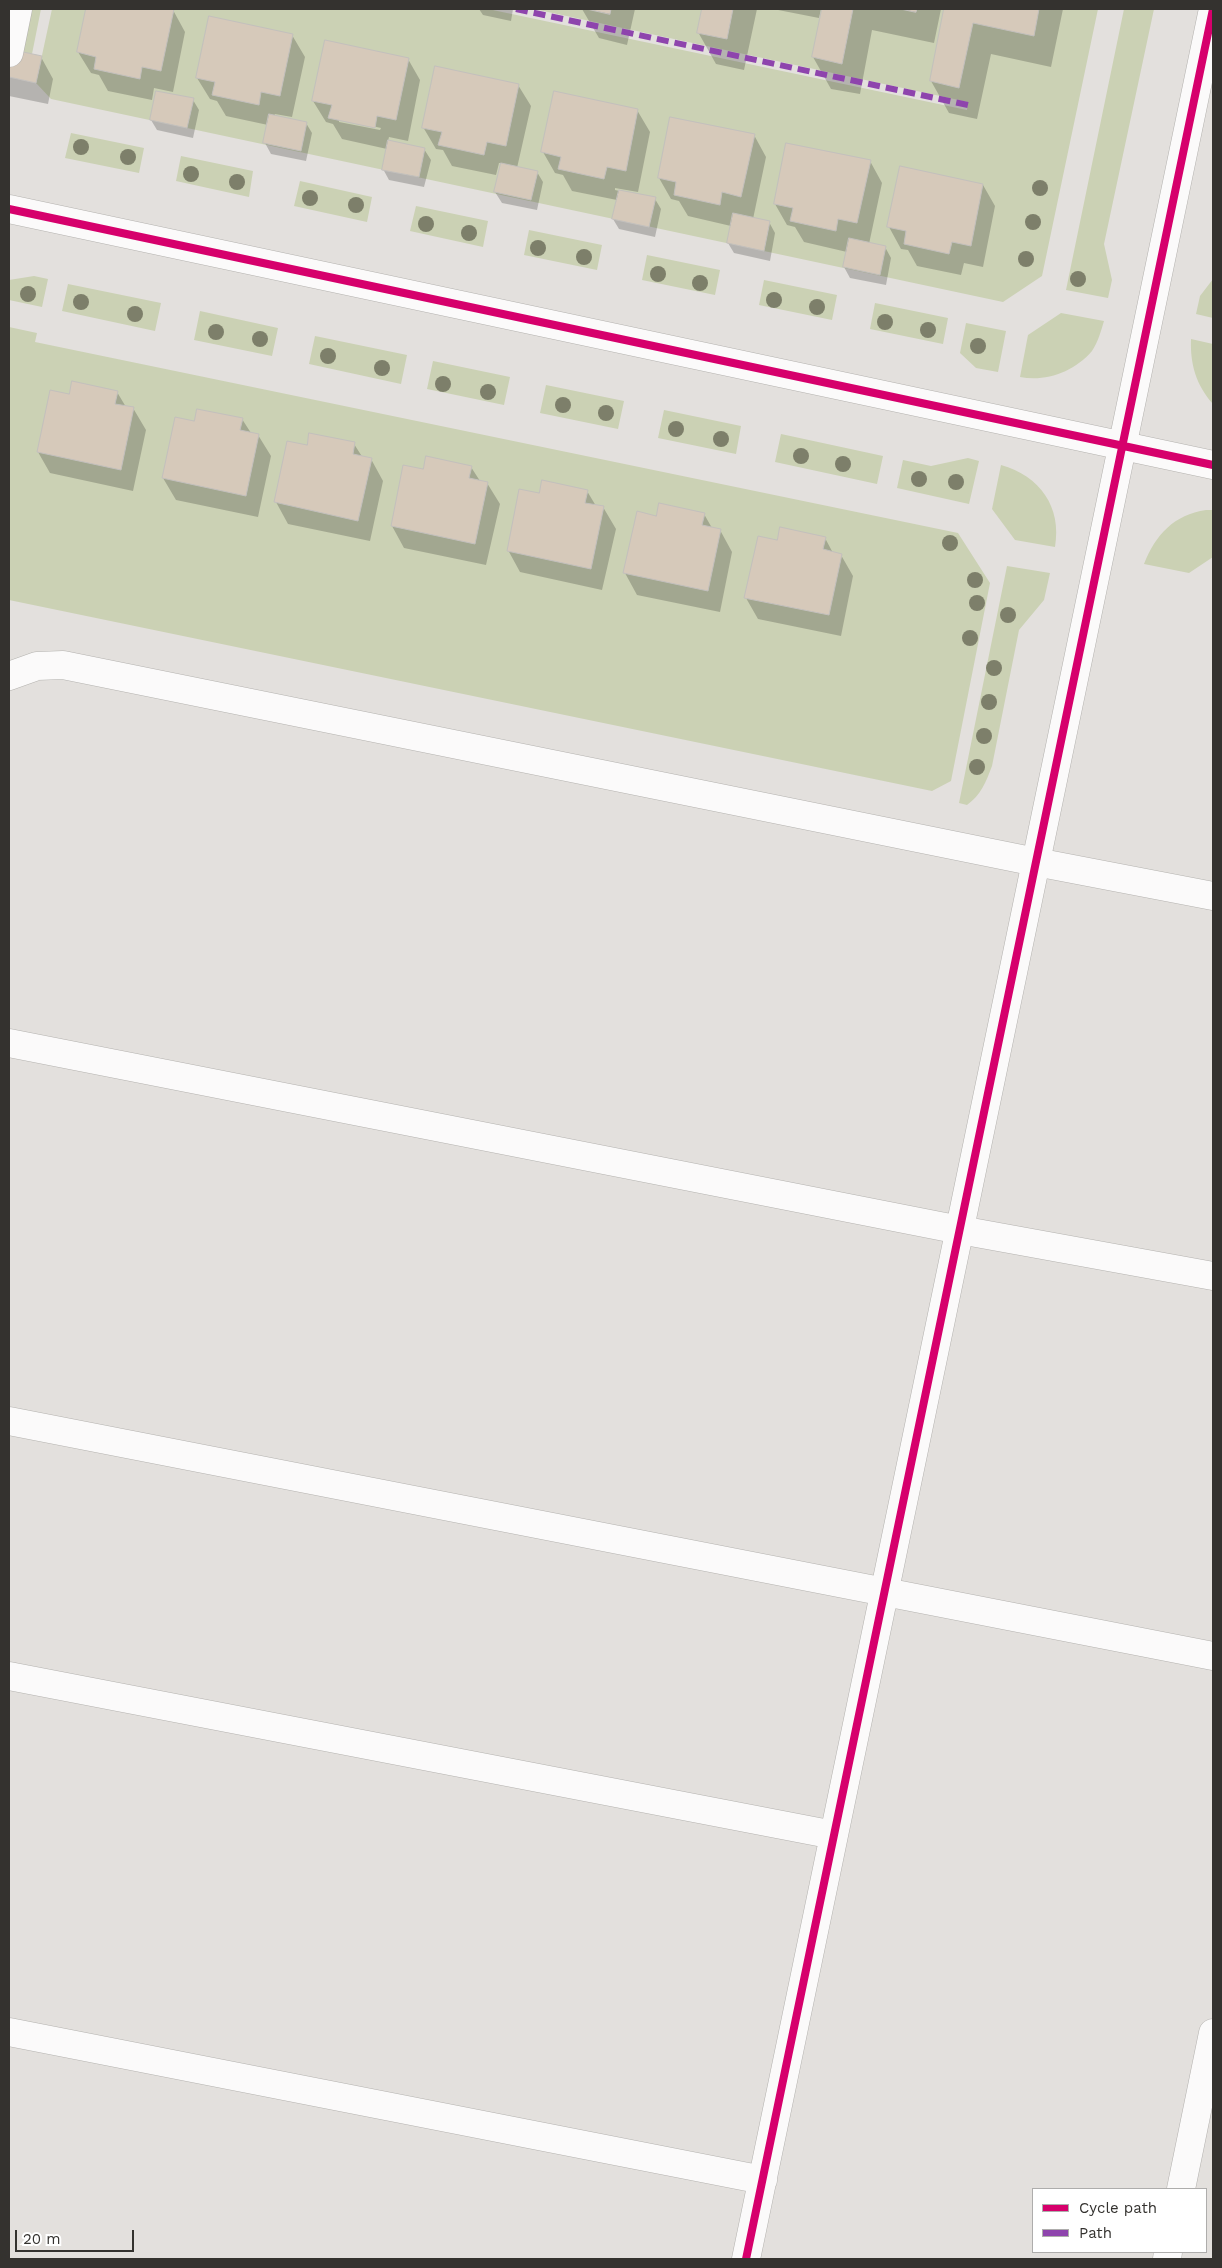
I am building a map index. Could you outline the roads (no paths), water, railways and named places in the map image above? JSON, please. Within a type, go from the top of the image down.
[{"type":"street","points":[[9,53],[18,9]]},
{"type":"street","points":[[746,2259],[1213,9]]},
{"type":"street","points":[[9,209],[1122,444],[1213,465]]},
{"type":"street","points":[[9,676],[37,666],[62,665],[1213,896]]},
{"type":"street","points":[[9,1043],[960,1230],[1213,1276]]},
{"type":"street","points":[[9,1421],[1213,1656]]},
{"type":"street","points":[[9,1676],[834,1835]]},
{"type":"street","points":[[9,2032],[763,2180]]},
{"type":"street","points":[[1181,2188],[1213,2033]]}]
